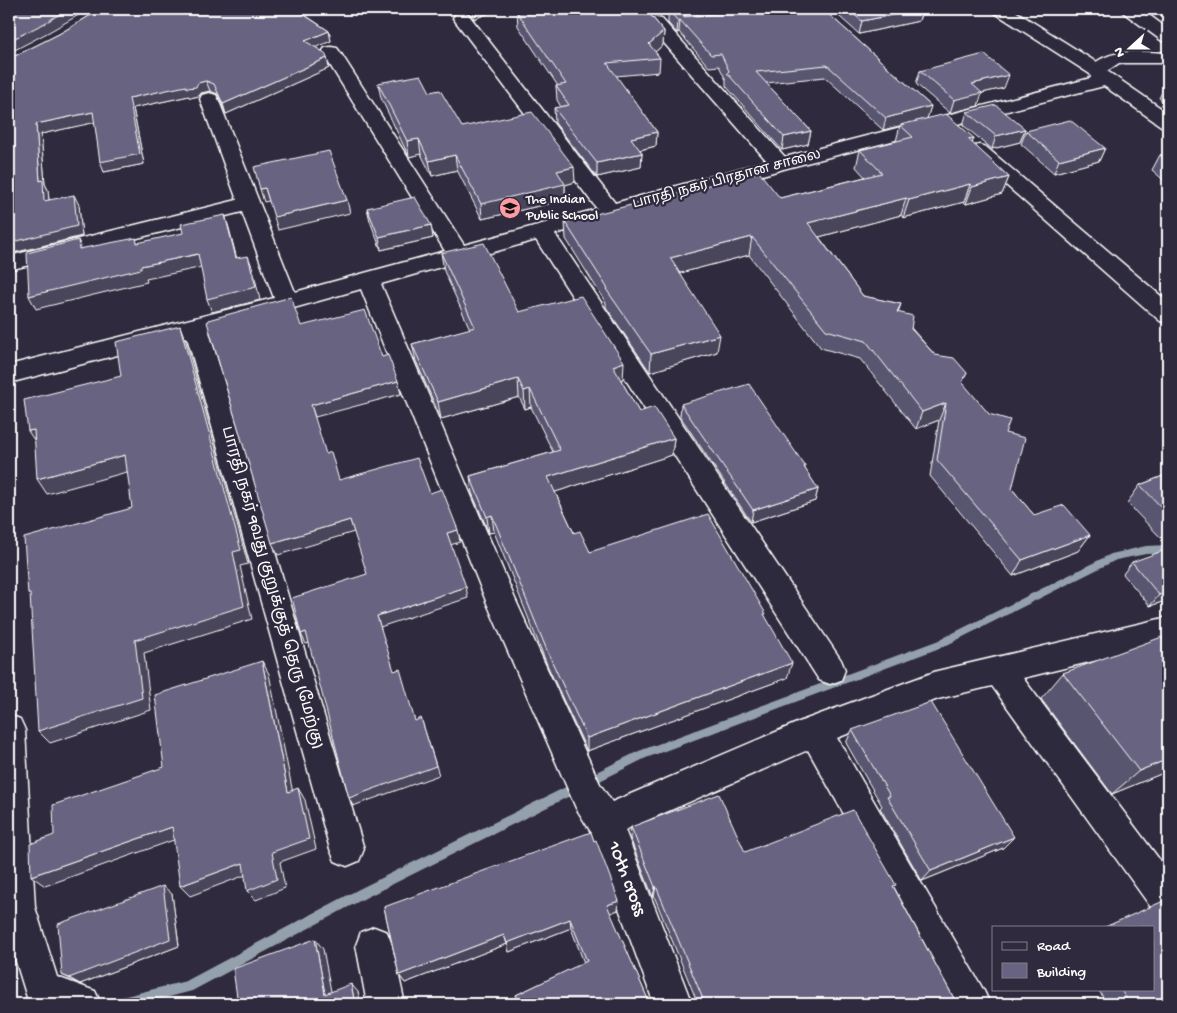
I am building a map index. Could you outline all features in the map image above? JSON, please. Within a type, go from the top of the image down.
[{"type":"street","points":[[1001,9],[1099,73],[1168,122]]},
{"type":"street","points":[[1130,9],[1168,37]]},
{"type":"street","points":[[462,18],[610,212]]},
{"type":"street","points":[[656,23],[780,164]]},
{"type":"street","points":[[331,52],[458,254]]},
{"type":"street","name":"பாரதி நகர் பிரதான சாலை","points":[[9,374],[287,302],[780,164],[939,116],[1088,86],[1098,82],[1099,73],[1110,60],[1120,58],[1168,58]]},
{"type":"street","points":[[209,99],[287,302]]},
{"type":"street","points":[[939,116],[1168,314]]},
{"type":"street","points":[[9,263],[250,204]]},
{"type":"street","points":[[541,230],[830,670]]},
{"type":"street","name":"10th cross","points":[[368,279],[501,602],[570,757],[596,809],[673,1004]]},
{"type":"street","name":"பாரதி நகர் 9வது குறுக்குத் தெரு (மேற்கு)","points":[[196,327],[347,849]]},
{"type":"street","points":[[596,809],[815,732],[937,685],[1168,630]]},
{"type":"street","points":[[999,671],[1168,900]]},
{"type":"street","points":[[9,730],[17,913],[20,915],[42,991],[82,1004]]},
{"type":"street","points":[[815,732],[971,1004]]},
{"type":"street","points":[[374,945],[386,1004]]},
{"type":"building","points":[[9,9],[68,9],[9,41]]},
{"type":"building","points":[[101,9],[295,9],[329,31],[305,41],[325,53],[327,58],[223,104],[214,84],[206,81],[198,83],[196,87],[187,88],[186,86],[129,98],[140,154],[100,162],[93,112],[36,124],[40,181],[43,180],[44,201],[74,195],[77,226],[9,243],[9,58],[59,34]]},
{"type":"building","points":[[558,9],[647,9],[664,31],[649,44],[660,58],[607,63],[657,132],[631,138],[642,153],[597,163],[554,108],[569,105],[556,86],[566,84],[517,12]]},
{"type":"building","points":[[693,9],[683,17],[767,9],[823,9],[931,106],[886,118],[827,65],[756,72],[811,131],[784,137],[727,73],[729,71],[721,54],[711,55],[680,20],[678,21],[668,10]]},
{"type":"building","points":[[847,9],[922,9],[862,21]]},
{"type":"building","points":[[984,54],[1009,75],[972,84],[982,93],[954,100],[920,71]]},
{"type":"building","points":[[421,75],[430,92],[440,90],[462,127],[532,112],[574,167],[557,171],[565,184],[481,204],[455,155],[429,161],[419,139],[407,141],[378,83]]},
{"type":"building","points":[[996,105],[1025,129],[996,136],[967,112]]},
{"type":"building","points":[[946,114],[974,138],[968,139],[1009,177],[972,187],[970,184],[909,200],[906,198],[808,223],[863,296],[901,304],[897,312],[913,316],[911,329],[935,355],[954,358],[967,373],[962,382],[989,414],[1010,420],[1005,433],[1025,438],[1012,489],[1034,515],[1064,505],[1090,535],[1022,560],[937,460],[946,403],[922,412],[866,341],[826,330],[752,237],[670,258],[720,335],[651,354],[606,289],[608,289],[565,222],[759,172],[780,198],[882,173],[860,150],[913,137],[900,125]]},
{"type":"building","points":[[1070,120],[1105,148],[1059,160],[1026,131]]},
{"type":"building","points":[[329,151],[347,200],[274,217],[265,188],[260,189],[254,167]]},
{"type":"building","points":[[1168,153],[1168,162],[1160,155]]},
{"type":"building","points":[[415,197],[431,225],[379,237],[367,208]]},
{"type":"building","points":[[225,215],[236,258],[248,256],[256,287],[207,299],[198,254],[141,266],[141,269],[29,296],[27,253],[78,240],[79,249],[136,238],[137,243],[183,233],[181,224]]},
{"type":"building","points":[[484,243],[519,312],[581,296],[624,362],[613,366],[639,412],[654,407],[674,438],[548,477],[574,533],[580,531],[590,552],[708,514],[792,663],[587,738],[548,653],[492,515],[487,517],[470,476],[560,450],[530,389],[524,391],[518,379],[438,402],[412,344],[475,327],[441,253]]},
{"type":"building","points":[[291,297],[301,326],[365,310],[382,357],[388,355],[398,381],[311,405],[326,454],[331,452],[339,480],[417,458],[430,493],[442,489],[458,530],[447,533],[466,587],[377,616],[394,671],[400,669],[415,721],[421,718],[436,766],[349,798],[306,632],[301,634],[292,598],[367,574],[350,520],[272,543],[207,322],[208,320]]},
{"type":"building","points":[[180,326],[241,550],[233,552],[244,606],[135,640],[142,698],[38,731],[30,594],[28,594],[24,538],[132,508],[125,455],[37,479],[34,430],[28,431],[24,400],[121,376],[116,342]]},
{"type":"building","points":[[749,384],[805,466],[818,489],[753,510],[681,404]]},
{"type":"building","points":[[1168,474],[1168,514],[1140,485]]},
{"type":"building","points":[[1168,549],[1168,592],[1159,595],[1132,562]]},
{"type":"building","points":[[1162,637],[1168,645],[1168,759],[1139,771],[1063,673]]},
{"type":"building","points":[[262,661],[288,792],[298,788],[309,839],[272,852],[277,879],[247,891],[243,863],[180,886],[172,827],[31,876],[30,844],[54,835],[53,805],[164,767],[155,695]]},
{"type":"building","points":[[931,702],[1014,837],[931,871],[887,797],[890,796],[852,730]]},
{"type":"building","points":[[719,794],[745,852],[853,810],[896,885],[893,886],[957,1004],[705,1004],[631,827]]},
{"type":"building","points":[[591,832],[594,841],[596,840],[619,901],[607,905],[650,1004],[520,1004],[516,995],[587,961],[570,919],[507,943],[504,935],[399,975],[384,907]]},
{"type":"building","points":[[163,886],[170,939],[69,978],[62,975],[58,924]]},
{"type":"building","points":[[1168,899],[1168,1004],[1130,1004],[1121,990],[1154,990],[1154,926],[1107,926]]},
{"type":"building","points":[[315,939],[325,994],[351,984],[355,1004],[238,1004],[233,969]]},
{"type":"waterway","points":[[118,1004],[188,987],[363,893],[643,754],[942,643],[1114,557],[1146,550],[1168,549]]},
{"type":"place","name":"The Indian Public School","points":[[510,208]]}]
